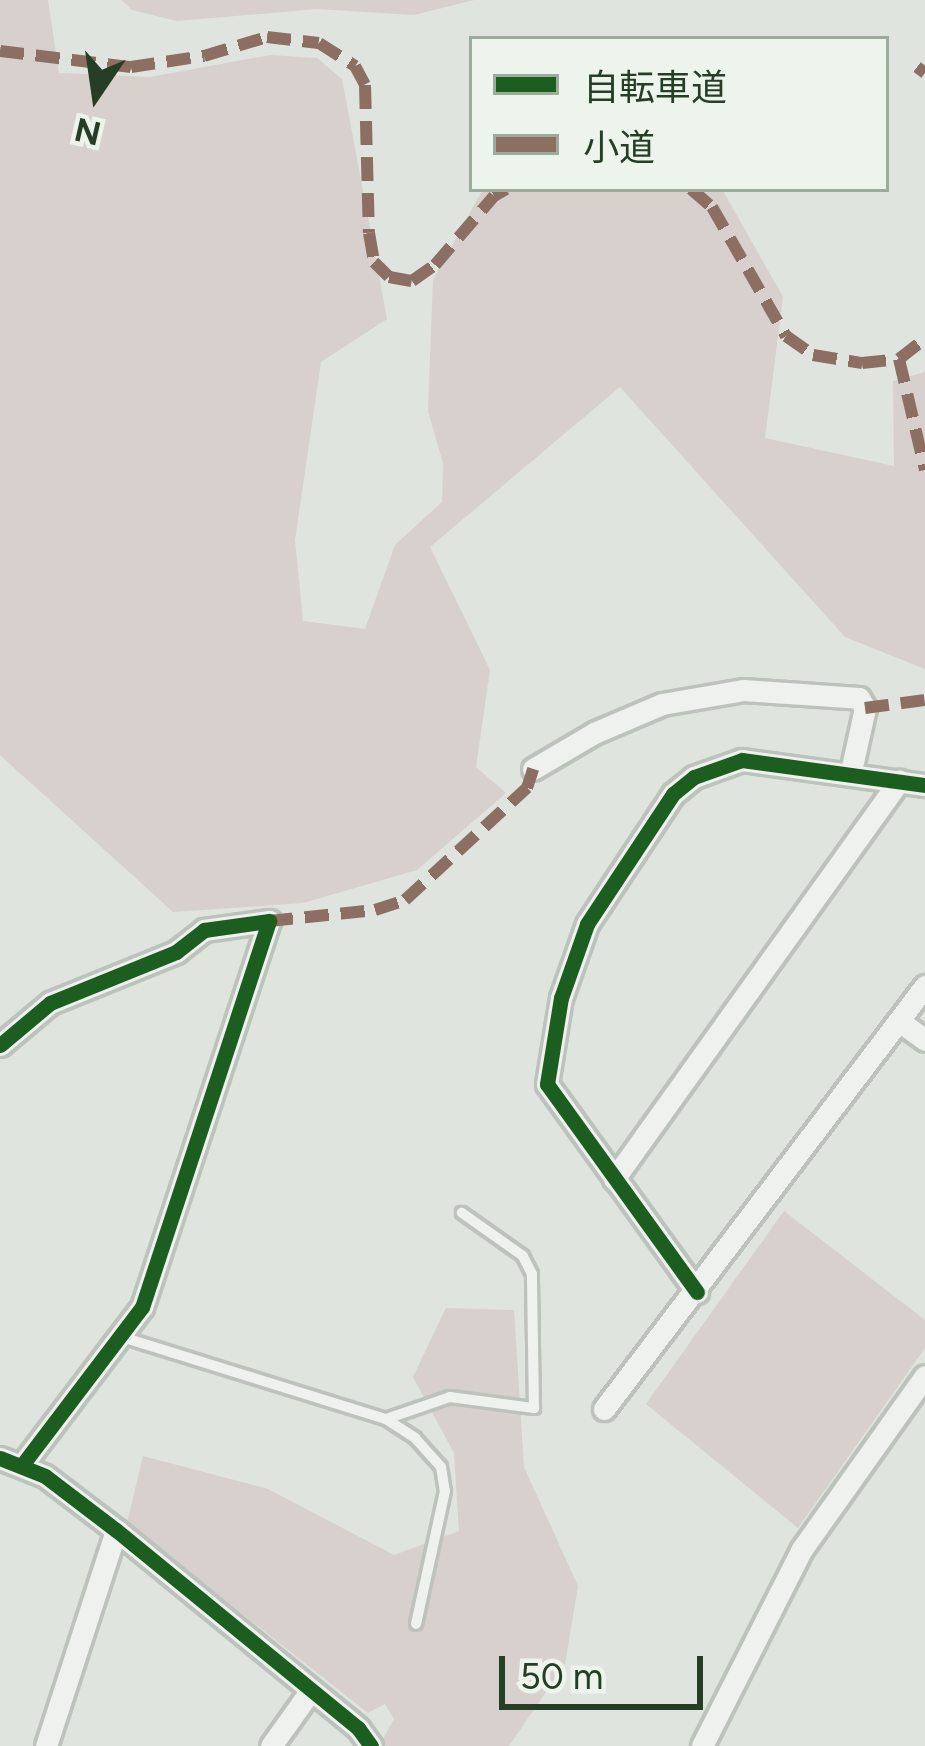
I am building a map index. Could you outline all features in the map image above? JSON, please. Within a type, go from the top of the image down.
[{"type":"street","points":[[533,769],[594,733],[662,704],[743,690],[860,698],[866,708],[851,771]]},
{"type":"street","points":[[697,1292],[548,1084],[550,1046],[575,952],[610,882],[673,794],[694,778],[742,760],[925,784]]},
{"type":"street","points":[[614,1179],[899,781]]},
{"type":"street","points":[[0,1046],[50,1003],[176,952],[204,930],[269,921],[142,1307],[11,1462],[116,1530],[311,1690],[371,1746]]},
{"type":"street","points":[[604,1409],[925,986]]},
{"type":"street","points":[[899,1021],[925,1040]]},
{"type":"street","points":[[702,1746],[802,1549],[925,1376]]},
{"type":"street","points":[[46,1746],[116,1530]]},
{"type":"street","points":[[271,1746],[311,1690]]},
{"type":"lane","points":[[386,1418],[450,1397],[534,1408],[532,1274],[524,1256],[463,1214]]},
{"type":"lane","points":[[119,1336],[386,1418],[416,1438],[441,1467],[445,1491],[416,1624]]},
{"type":"shaded area","points":[[0,0],[48,0],[59,73],[150,77],[270,55],[317,58],[342,79],[387,319],[321,362],[295,540],[303,621],[365,629],[395,545],[442,502],[443,463],[428,411],[433,280],[481,192],[724,192],[783,297],[765,438],[894,466],[893,381],[925,372],[925,669],[845,637],[620,387],[430,547],[490,670],[476,767],[506,793],[417,870],[303,903],[173,912],[0,755]]},
{"type":"shaded area","points":[[121,0],[474,0],[414,15],[317,9],[177,21],[132,10]]},
{"type":"shaded area","points":[[784,1211],[925,1320],[925,1348],[798,1528],[646,1404]]},
{"type":"shaded area","points":[[446,1308],[514,1310],[524,1467],[578,1586],[565,1664],[509,1746],[379,1746],[394,1719],[385,1704],[368,1713],[127,1523],[143,1456],[268,1489],[394,1555],[459,1531],[454,1453],[413,1377]]},
{"type":"marked path","points":[[0,51],[131,67],[204,56],[267,37],[319,43],[355,66],[365,85],[369,233],[374,262],[389,277],[412,281],[435,265],[501,192]]},
{"type":"marked path","points":[[917,67],[925,73]]},
{"type":"marked path","points":[[694,192],[712,207],[786,336],[813,355],[862,363],[899,359],[925,339]]},
{"type":"marked path","points":[[899,359],[925,470]]},
{"type":"marked path","points":[[865,708],[925,700]]},
{"type":"marked path","points":[[269,921],[375,910],[405,900],[527,788],[533,769]]},
{"type":"cycle path","points":[[697,1292],[547,1084],[561,998],[587,924],[673,794],[694,777],[742,760],[925,785]]},
{"type":"cycle path","points":[[0,1045],[50,1003],[176,952],[204,930],[269,921],[142,1307],[22,1465]]},
{"type":"cycle path","points":[[0,1458],[45,1476],[116,1530],[358,1728],[371,1746]]}]
